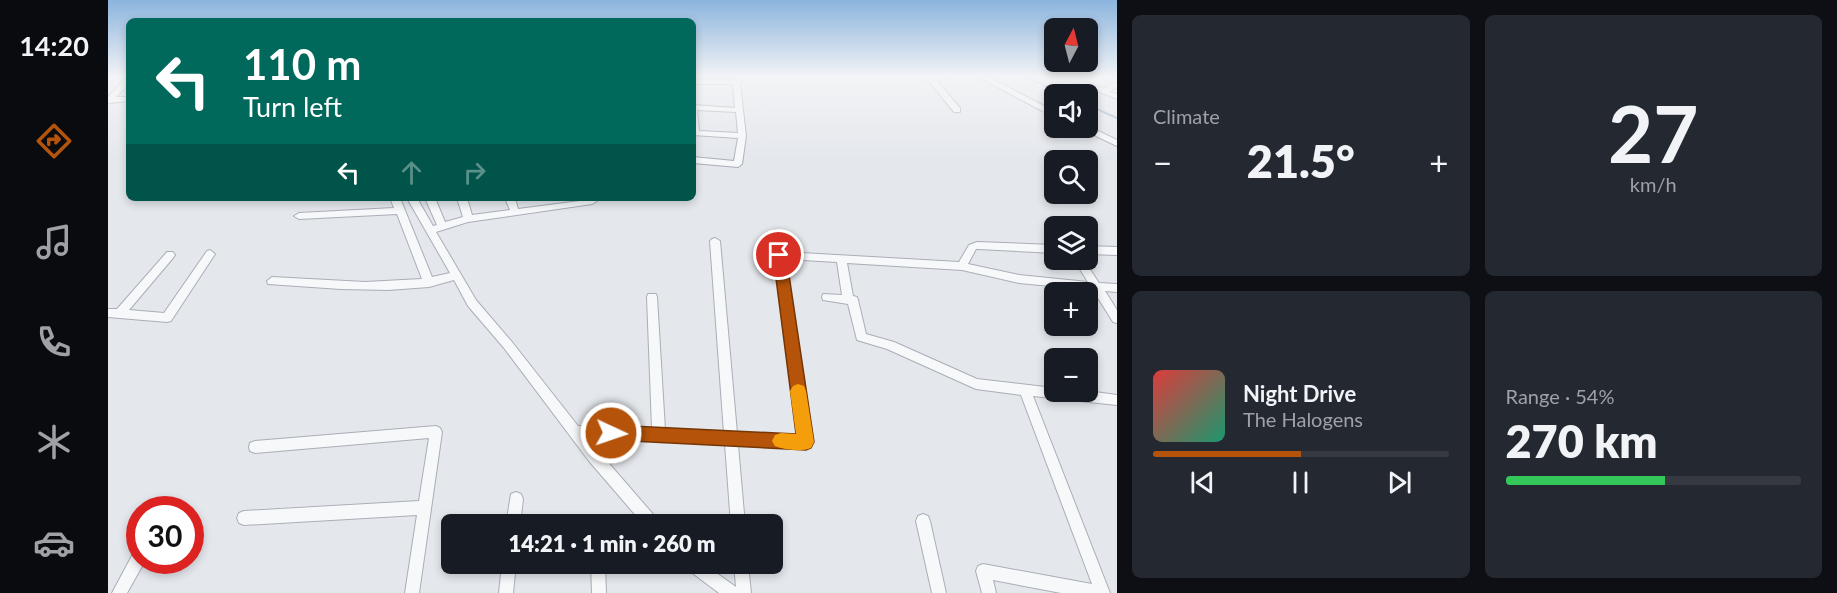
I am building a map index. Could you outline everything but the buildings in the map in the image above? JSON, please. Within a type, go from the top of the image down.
[{"type":"street","points":[[696,160],[738,164],[742,136],[738,105]]},
{"type":"street","points":[[953,105],[957,110]]},
{"type":"street","points":[[696,107],[738,110]]},
{"type":"street","points":[[696,133],[742,136]]},
{"type":"street","points":[[1098,134],[1117,143]]},
{"type":"street","points":[[396,201],[429,283]]},
{"type":"street","points":[[414,201],[472,303],[643,514]]},
{"type":"street","points":[[431,201],[442,226]]},
{"type":"street","points":[[463,201],[468,219]]},
{"type":"street","points":[[511,201],[515,212]]},
{"type":"street","points":[[429,231],[468,219],[515,212],[557,202],[592,201]]},
{"type":"street","points":[[299,216],[400,211]]},
{"type":"street","points":[[575,432],[806,442],[776,233]]},
{"type":"street","points":[[715,241],[737,514]]},
{"type":"street","points":[[962,266],[972,247],[977,245],[1044,248]]},
{"type":"street","points":[[1098,250],[1117,251]]},
{"type":"street","points":[[108,313],[167,318],[210,254]]},
{"type":"street","points":[[120,314],[170,255]]},
{"type":"street","points":[[779,255],[962,266],[991,275],[1053,282]]},
{"type":"street","points":[[841,260],[848,299]]},
{"type":"street","points":[[272,280],[351,284],[429,283],[456,276]]},
{"type":"street","points":[[1098,287],[1117,288]]},
{"type":"street","points":[[1098,289],[1117,319]]},
{"type":"street","points":[[652,297],[659,436]]},
{"type":"street","points":[[827,297],[854,300],[861,337],[890,345],[976,384],[1117,400]]},
{"type":"street","points":[[1025,390],[1102,593]]},
{"type":"street","points":[[255,447],[436,432],[412,593]]},
{"type":"street","points":[[514,514],[516,499]]},
{"type":"street","points":[[244,518],[423,508]]},
{"type":"street","points":[[923,521],[939,593]]},
{"type":"street","points":[[989,593],[983,572],[1102,593]]},
{"type":"street","points":[[119,593],[130,574]]},
{"type":"street","points":[[506,593],[508,574]]},
{"type":"street","points":[[598,574],[599,593]]},
{"type":"street","points":[[705,574],[731,593]]},
{"type":"street","points":[[742,574],[744,593]]},
{"type":"waterway","points":[[1098,109],[1117,118]]},
{"type":"slow traffic","points":[[781,441],[806,442],[798,391]]},
{"type":"route","points":[[611,433],[806,442],[779,255]]}]
